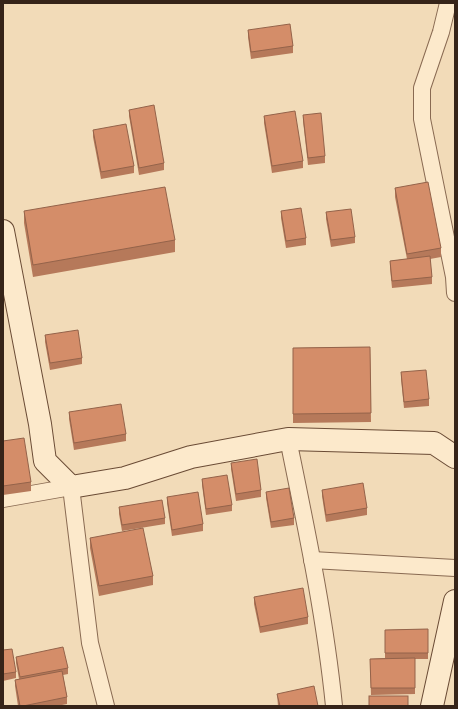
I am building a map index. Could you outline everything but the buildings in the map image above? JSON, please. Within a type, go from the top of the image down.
[{"type":"main road","points":[[3,231],[40,424],[45,461],[71,487],[125,478],[191,457],[288,439],[434,443],[455,457]]},
{"type":"main road","points":[[432,706],[455,601]]},
{"type":"street","points":[[448,3],[441,32],[422,88],[422,119],[455,277],[455,293]]},
{"type":"street","points":[[288,439],[312,560],[332,681],[334,706]]},
{"type":"street","points":[[3,498],[71,487],[90,643],[106,706]]},
{"type":"street","points":[[312,560],[455,568]]}]
